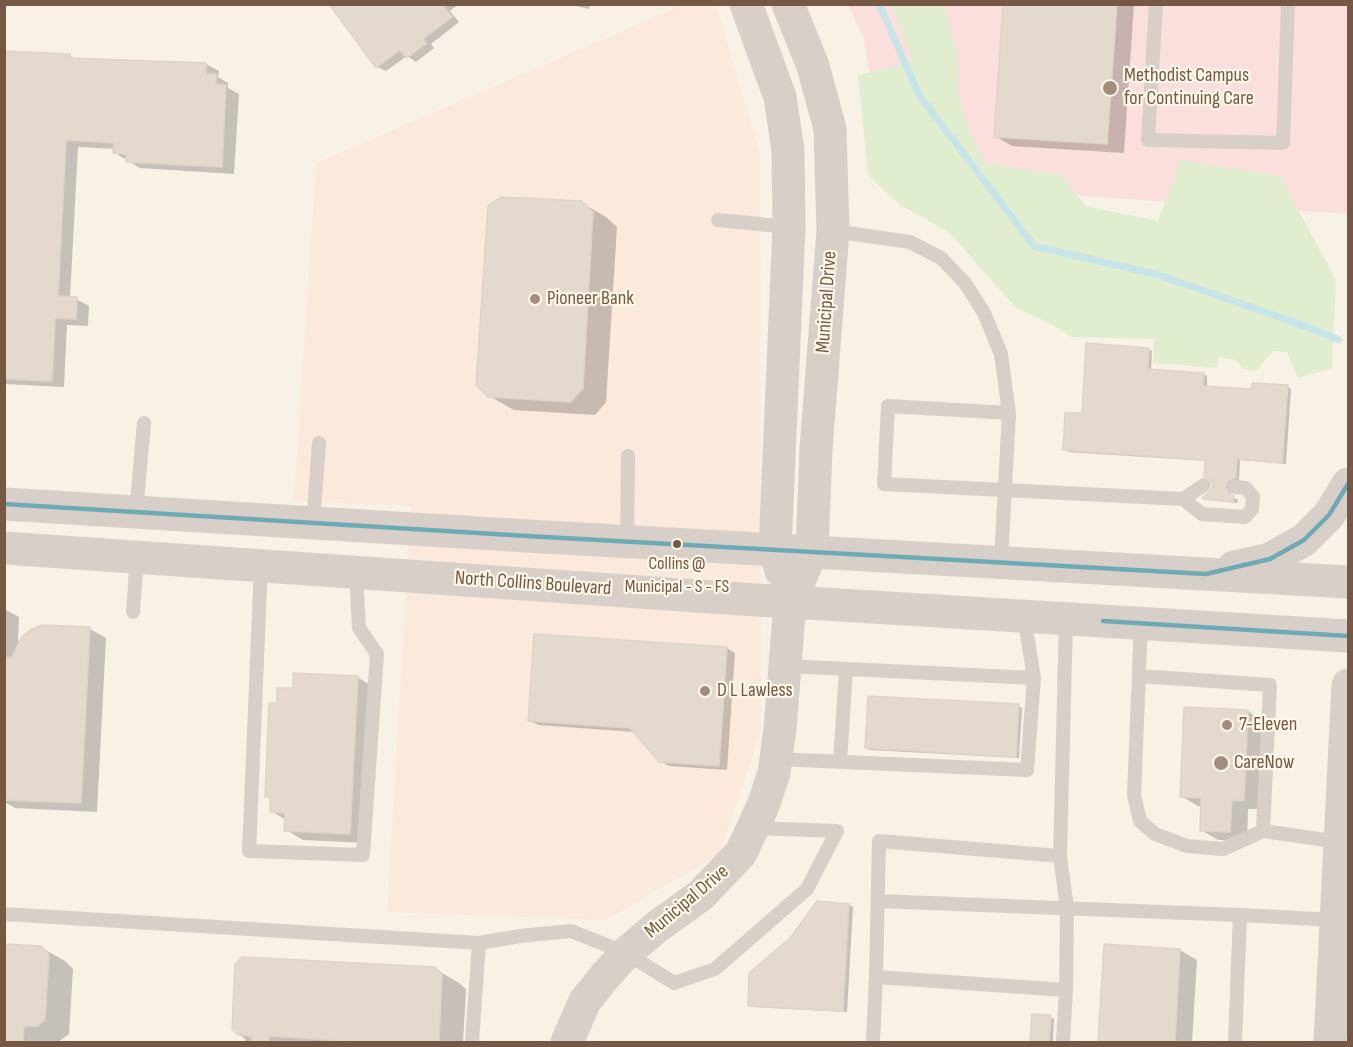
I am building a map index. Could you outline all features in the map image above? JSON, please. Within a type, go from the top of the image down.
[{"type":"main road","name":"Municipal Drive","points":[[746,4],[780,98],[788,150],[789,228],[775,549],[790,602]]},
{"type":"main road","name":"Municipal Drive","points":[[567,1042],[585,1001],[626,953],[701,895],[741,853],[763,806],[776,759],[790,602],[812,551],[816,449],[833,231],[830,129],[813,66],[788,4]]},
{"type":"main road","points":[[789,228],[833,231]]},
{"type":"main road","points":[[1206,574],[1270,559],[1304,540],[1329,515],[1348,484]]},
{"type":"main road","points":[[4,504],[627,542],[1348,582]]},
{"type":"main road","points":[[4,547],[86,533],[116,523],[136,512]]},
{"type":"main road","points":[[136,512],[178,560]]},
{"type":"main road","name":"North Collins Boulevard","points":[[4,547],[790,602],[1348,636]]},
{"type":"main road","points":[[1330,1042],[1348,685]]},
{"type":"lane","points":[[1156,4],[1148,140],[1283,143],[1288,4]]},
{"type":"lane","points":[[718,220],[789,228]]},
{"type":"lane","points":[[833,231],[910,242],[940,258],[965,282],[984,312],[1000,354],[1009,413],[1001,561]]},
{"type":"lane","points":[[1009,413],[888,406],[884,484],[1183,499],[1202,514],[1245,517],[1252,509],[1253,497],[1246,488],[1235,487]]},
{"type":"lane","points":[[136,512],[144,423]]},
{"type":"lane","points":[[313,523],[318,443]]},
{"type":"lane","points":[[627,542],[628,456]]},
{"type":"lane","points":[[1183,499],[1204,485]]},
{"type":"lane","points":[[133,612],[137,557]]},
{"type":"lane","points":[[261,565],[249,851],[363,855],[377,654],[359,628],[356,572]]},
{"type":"lane","points":[[776,759],[1027,770],[1034,678],[1024,616]]},
{"type":"lane","points":[[1063,1042],[1067,908],[1060,855],[1066,619]]},
{"type":"lane","points":[[1141,623],[1134,795],[1140,821],[1155,834],[1187,846],[1223,849],[1263,831],[1340,842]]},
{"type":"lane","points":[[785,666],[1034,678]]},
{"type":"lane","points":[[840,762],[846,669]]},
{"type":"lane","points":[[1139,676],[1270,685],[1263,831]]},
{"type":"lane","points":[[4,914],[479,943],[520,936],[571,932],[626,953],[674,983],[715,969],[807,889],[837,831],[753,828]]},
{"type":"lane","points":[[873,1042],[879,841],[1060,855]]},
{"type":"lane","points":[[878,901],[1336,920]]},
{"type":"lane","points":[[1235,1042],[1240,915]]},
{"type":"lane","points":[[472,1042],[479,943]]},
{"type":"lane","points":[[876,977],[1066,990]]},
{"type":"shaded area","points":[[683,5],[716,5],[760,155],[761,731],[719,854],[606,920],[387,912],[411,506],[294,501],[316,163]]},
{"type":"shaded area","name":"Methodist Campus for Continuing Care","points":[[848,5],[1348,5],[1348,214],[877,182],[879,137],[864,38]]},
{"type":"green space","points":[[891,5],[944,5],[957,53],[958,94],[969,130],[984,162],[1060,174],[1086,206],[1158,221],[1181,160],[1280,176],[1336,280],[1332,368],[1298,378],[1287,352],[1273,351],[1256,371],[1243,369],[1236,360],[1219,357],[1217,368],[1153,363],[1154,339],[1071,337],[1049,323],[1016,308],[949,232],[900,205],[868,175],[858,75],[913,61]]},
{"type":"building","points":[[329,4],[442,4],[452,17],[423,39],[427,43],[407,58],[400,50],[376,68]]},
{"type":"building","points":[[1003,4],[1117,4],[1107,144],[994,137]]},
{"type":"building","points":[[4,51],[70,54],[70,58],[206,63],[206,74],[216,74],[216,84],[226,85],[222,167],[126,162],[126,154],[113,153],[114,143],[66,140],[58,296],[77,297],[76,319],[55,318],[52,381],[4,379]]},
{"type":"building","name":"Pioneer Bank","points":[[501,197],[582,201],[593,212],[583,388],[571,402],[488,397],[476,385],[488,206]]},
{"type":"building","points":[[1086,343],[1149,348],[1148,369],[1204,373],[1203,386],[1251,389],[1252,383],[1288,385],[1282,463],[1237,459],[1236,478],[1228,481],[1226,487],[1229,494],[1234,496],[1234,502],[1203,499],[1213,485],[1211,480],[1204,476],[1205,460],[1063,450],[1065,413],[1082,413]]},
{"type":"building","points":[[43,625],[90,627],[81,803],[4,800],[4,658],[12,657],[21,638],[31,629]]},
{"type":"building","points":[[534,634],[727,647],[719,766],[659,762],[630,728],[528,721]]},
{"type":"building","points":[[293,673],[358,676],[350,834],[284,831],[285,813],[270,812],[270,797],[265,797],[269,703],[277,703],[277,688],[293,688]]},
{"type":"building","points":[[868,696],[1019,704],[1016,757],[865,748]]},
{"type":"building","points":[[1184,707],[1248,710],[1244,801],[1232,800],[1230,832],[1200,831],[1201,798],[1180,797]]},
{"type":"building","points":[[817,901],[849,904],[843,1011],[748,1006],[749,973],[790,938]]},
{"type":"building","points":[[4,944],[41,946],[49,954],[45,1020],[37,1026],[24,1026],[23,1042],[4,1042]]},
{"type":"building","points":[[1104,944],[1180,949],[1175,1042],[1098,1042]]},
{"type":"building","points":[[242,957],[435,967],[442,974],[439,1042],[360,1042],[269,1036],[269,1042],[252,1042],[252,1036],[238,1035],[232,1029],[235,964]]},
{"type":"building","points":[[1032,1014],[1051,1015],[1049,1042],[1030,1042]]},
{"type":"waterway","points":[[879,4],[919,95],[1034,246],[1159,275],[1339,340]]},
{"type":"transit line","points":[[4,504],[1206,574],[1270,559],[1304,540],[1329,515],[1348,484]]},
{"type":"transit line","points":[[1103,621],[1348,636]]},
{"type":"place","name":"Methodist Campus for Continuing Care","points":[[1110,88]]},
{"type":"place","name":"Pioneer Bank","points":[[535,299]]},
{"type":"place","name":"Collins @ Municipal - S - FS","points":[[677,544]]},
{"type":"place","name":"D L Lawless","points":[[705,691]]},
{"type":"place","name":"7-Eleven","points":[[1227,725]]},
{"type":"place","name":"CareNow","points":[[1221,763]]}]
